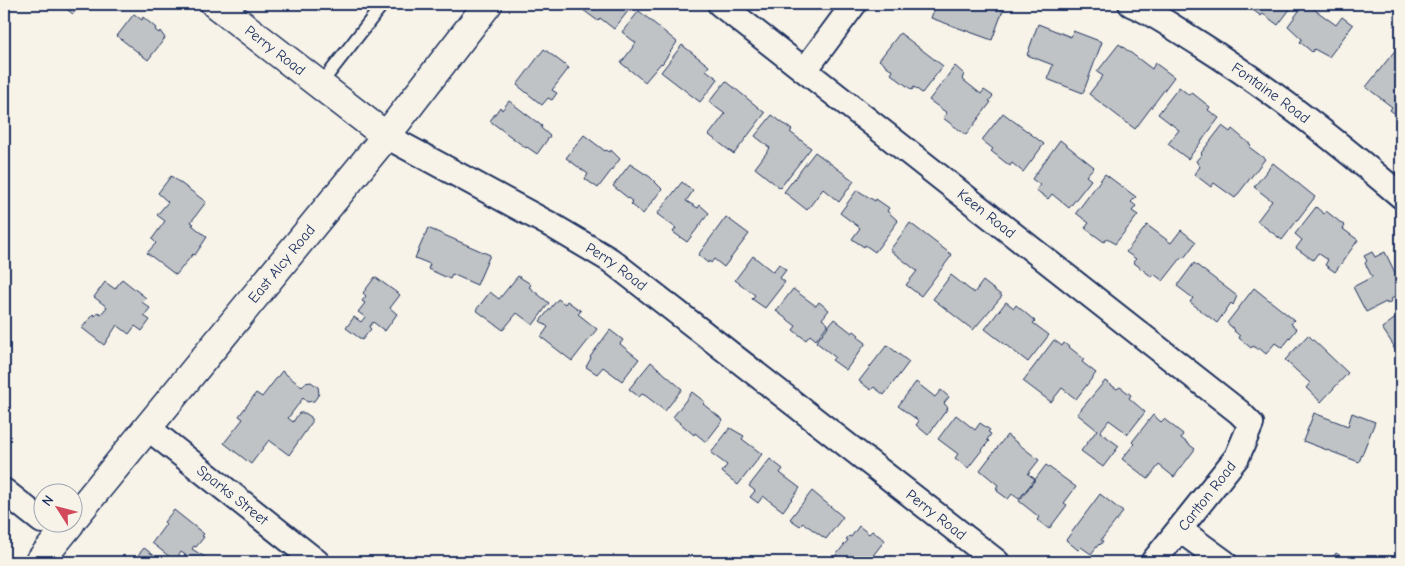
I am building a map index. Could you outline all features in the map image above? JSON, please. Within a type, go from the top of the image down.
[{"type":"street","name":"Perry Road","points":[[215,4],[386,136],[551,225],[610,260],[998,562]]},
{"type":"street","name":"East Alcy Road","points":[[82,499],[148,428],[386,136],[488,4]]},
{"type":"street","name":"Keen Road","points":[[720,4],[1239,412],[1251,424]]},
{"type":"street","points":[[805,70],[854,4]]},
{"type":"street","name":"Fontaine Road","points":[[1131,4],[1149,12],[1232,64],[1355,156],[1401,196]]},
{"type":"street","name":"Carlton Road","points":[[1153,562],[1237,457],[1251,424]]},
{"type":"street","name":"Sparks Street","points":[[148,428],[318,562]]},
{"type":"street","points":[[4,491],[32,509]]},
{"type":"street","points":[[1180,530],[1224,562]]},
{"type":"street","name":"East Alcy Road","points":[[39,562],[53,534]]},
{"type":"lane","points":[[320,85],[383,4]]},
{"type":"building","points":[[60,4],[81,4],[73,14]]},
{"type":"building","points":[[575,4],[629,4],[632,6],[614,29],[600,18],[598,21]]},
{"type":"building","points":[[936,4],[986,4],[1003,10],[992,40],[931,18]]},
{"type":"building","points":[[1245,4],[1294,4],[1278,25],[1263,14],[1261,16]]},
{"type":"building","points":[[1304,4],[1307,4],[1336,25],[1342,17],[1353,25],[1329,57],[1314,49],[1312,52],[1300,42],[1302,39],[1288,26]]},
{"type":"building","points":[[639,11],[677,42],[662,64],[645,82],[621,63],[636,43],[622,32]]},
{"type":"building","points":[[134,14],[142,20],[143,17],[156,28],[155,30],[159,33],[160,31],[165,38],[148,60],[117,36]]},
{"type":"building","points":[[1038,24],[1071,37],[1073,31],[1102,42],[1083,93],[1047,79],[1053,65],[1027,55]]},
{"type":"building","points":[[900,33],[943,66],[922,93],[914,87],[912,90],[891,74],[893,71],[879,60]]},
{"type":"building","points":[[1119,44],[1152,69],[1155,63],[1174,77],[1135,129],[1089,94],[1103,76],[1097,72]]},
{"type":"building","points":[[682,45],[709,66],[706,70],[718,79],[700,102],[661,72]]},
{"type":"building","points":[[1397,48],[1401,51],[1401,118],[1390,110],[1392,107],[1366,87]]},
{"type":"building","points":[[544,49],[569,68],[552,90],[557,93],[552,100],[548,98],[542,105],[517,85]]},
{"type":"building","points":[[955,66],[964,74],[962,79],[981,94],[984,90],[993,96],[989,101],[991,102],[966,135],[943,118],[947,113],[929,100]]},
{"type":"building","points":[[726,81],[765,113],[734,154],[709,135],[725,114],[709,102]]},
{"type":"building","points":[[1179,87],[1189,95],[1191,92],[1210,107],[1208,110],[1219,118],[1188,159],[1168,144],[1179,130],[1158,114]]},
{"type":"building","points":[[509,101],[542,126],[541,128],[550,136],[537,154],[490,121],[500,107],[502,110]]},
{"type":"building","points":[[1003,113],[1044,144],[1023,172],[1012,163],[1010,166],[991,151],[993,149],[982,140]]},
{"type":"building","points":[[772,115],[811,148],[780,188],[755,168],[770,148],[755,136]]},
{"type":"building","points":[[1222,126],[1230,132],[1232,129],[1251,145],[1249,147],[1265,159],[1235,198],[1214,183],[1211,187],[1194,174],[1200,167],[1196,161]]},
{"type":"building","points":[[584,135],[605,151],[610,152],[611,150],[620,159],[598,188],[585,179],[588,174],[566,158]]},
{"type":"building","points":[[1060,140],[1094,167],[1086,176],[1091,180],[1069,208],[1052,194],[1048,199],[1036,190],[1040,185],[1032,179]]},
{"type":"building","points":[[815,152],[854,181],[839,202],[823,189],[807,210],[784,192]]},
{"type":"building","points":[[1273,163],[1315,197],[1282,240],[1257,221],[1272,201],[1254,187]]},
{"type":"building","points":[[630,164],[650,177],[662,189],[643,214],[631,204],[633,202],[613,186]]},
{"type":"building","points":[[1105,174],[1136,197],[1131,202],[1136,206],[1132,211],[1138,215],[1115,244],[1107,238],[1104,242],[1085,228],[1089,223],[1076,213]]},
{"type":"building","points":[[171,176],[206,202],[191,222],[194,224],[192,225],[207,237],[195,255],[193,254],[176,275],[147,253],[156,243],[152,239],[165,221],[157,215],[168,202],[158,193]]},
{"type":"building","points":[[682,182],[693,191],[686,201],[698,208],[700,205],[709,213],[687,242],[673,232],[676,228],[657,214]]},
{"type":"building","points":[[857,190],[889,208],[887,211],[898,221],[875,252],[852,239],[860,228],[840,213]]},
{"type":"building","points":[[1316,207],[1324,214],[1326,211],[1345,226],[1343,229],[1358,240],[1335,272],[1325,265],[1328,260],[1318,253],[1313,260],[1296,248],[1302,240],[1295,234]]},
{"type":"building","points":[[726,217],[749,234],[724,267],[714,259],[711,263],[709,261],[708,263],[698,255]]},
{"type":"building","points":[[910,223],[952,255],[921,296],[906,285],[917,271],[890,250]]},
{"type":"building","points":[[1147,225],[1171,243],[1181,230],[1196,242],[1163,281],[1154,274],[1152,277],[1133,262],[1136,259],[1126,252]]},
{"type":"building","points":[[428,228],[490,255],[477,285],[452,274],[450,279],[428,269],[430,264],[415,258]]},
{"type":"building","points":[[1372,252],[1375,257],[1385,252],[1401,285],[1401,294],[1391,299],[1392,301],[1387,304],[1386,302],[1366,312],[1353,287],[1372,277],[1365,263],[1367,261],[1364,256]]},
{"type":"building","points":[[753,256],[773,272],[779,264],[786,270],[780,278],[785,282],[765,308],[752,299],[755,295],[735,280]]},
{"type":"building","points":[[1194,263],[1237,296],[1233,305],[1231,303],[1217,323],[1190,302],[1193,298],[1177,286]]},
{"type":"building","points":[[951,275],[974,293],[983,281],[1002,296],[973,330],[933,299]]},
{"type":"building","points":[[518,276],[529,283],[531,285],[529,287],[549,303],[533,325],[517,313],[503,330],[476,310],[490,292],[499,299]]},
{"type":"building","points":[[375,277],[400,295],[390,308],[397,314],[385,331],[373,322],[369,327],[371,329],[362,340],[346,328],[354,317],[361,322],[365,317],[358,312],[365,303],[362,301],[366,296],[363,293]]},
{"type":"building","points":[[122,279],[146,298],[142,302],[150,308],[144,316],[150,320],[142,331],[135,326],[129,334],[117,325],[104,345],[82,328],[93,314],[95,316],[98,312],[101,314],[107,307],[94,297],[105,282],[115,289]]},
{"type":"building","points":[[1254,288],[1294,320],[1291,324],[1297,329],[1282,348],[1275,343],[1266,354],[1259,348],[1258,350],[1253,346],[1251,348],[1239,338],[1240,336],[1227,323]]},
{"type":"building","points":[[793,289],[816,306],[819,302],[829,310],[822,319],[828,324],[816,340],[810,335],[806,340],[793,330],[796,326],[776,311]]},
{"type":"building","points":[[558,299],[565,304],[567,301],[581,311],[578,314],[597,329],[572,361],[541,337],[548,327],[540,321]]},
{"type":"building","points":[[1006,302],[1014,308],[1016,305],[1035,321],[1033,323],[1049,335],[1028,362],[985,329]]},
{"type":"building","points":[[1401,314],[1401,357],[1382,328]]},
{"type":"building","points":[[834,319],[852,333],[854,331],[866,343],[846,370],[832,360],[835,357],[816,342]]},
{"type":"building","points":[[610,330],[623,340],[620,344],[639,359],[622,381],[603,367],[597,374],[586,367],[590,357]]},
{"type":"building","points":[[1308,335],[1348,373],[1321,402],[1306,388],[1310,383],[1285,360]]},
{"type":"building","points":[[1054,340],[1062,346],[1064,343],[1084,359],[1082,362],[1096,373],[1076,399],[1062,388],[1051,402],[1023,381]]},
{"type":"building","points":[[887,345],[909,362],[884,395],[874,387],[871,390],[859,381]]},
{"type":"building","points":[[651,362],[682,389],[665,411],[646,396],[642,394],[639,397],[629,389]]},
{"type":"building","points":[[282,371],[302,387],[305,383],[311,382],[318,387],[319,394],[314,401],[307,402],[303,398],[288,418],[293,422],[299,413],[305,413],[311,417],[312,422],[289,455],[269,440],[251,464],[224,443],[243,419],[239,416],[256,393],[262,397]]},
{"type":"building","points":[[1105,381],[1117,389],[1120,387],[1131,395],[1129,398],[1145,412],[1128,434],[1109,420],[1100,432],[1119,446],[1103,467],[1081,451],[1097,430],[1077,414]]},
{"type":"building","points":[[916,382],[935,397],[941,390],[949,397],[944,403],[948,408],[928,435],[916,425],[919,421],[898,406]]},
{"type":"building","points":[[692,392],[705,402],[703,404],[723,420],[706,442],[695,433],[694,435],[673,417]]},
{"type":"building","points":[[1314,413],[1348,426],[1352,413],[1375,422],[1359,462],[1303,441]]},
{"type":"building","points":[[956,415],[975,430],[980,423],[990,430],[988,432],[991,434],[987,440],[989,441],[968,468],[955,458],[958,454],[938,439]]},
{"type":"building","points":[[1153,415],[1161,422],[1164,419],[1183,434],[1181,438],[1195,449],[1174,477],[1159,465],[1148,479],[1122,459],[1134,444],[1132,442]]},
{"type":"building","points":[[730,428],[744,436],[742,439],[762,454],[738,485],[722,472],[727,465],[711,453]]},
{"type":"building","points":[[1007,435],[1039,460],[1028,474],[1035,479],[1019,499],[1012,494],[1008,499],[997,491],[998,485],[980,470]]},
{"type":"building","points":[[770,459],[783,469],[780,473],[800,488],[783,511],[763,496],[758,503],[750,497],[755,491],[749,486]]},
{"type":"building","points":[[1046,465],[1076,487],[1064,503],[1067,505],[1049,529],[1037,520],[1039,517],[1019,501]]},
{"type":"building","points":[[812,491],[843,517],[826,539],[803,523],[800,526],[790,519]]},
{"type":"building","points":[[1100,494],[1123,512],[1101,540],[1103,541],[1100,545],[1091,554],[1081,547],[1078,550],[1066,540]]},
{"type":"building","points":[[174,510],[204,534],[202,536],[204,537],[196,547],[194,546],[192,549],[208,559],[206,562],[182,562],[187,556],[181,552],[175,561],[152,543],[166,524],[164,522]]},
{"type":"building","points":[[859,526],[869,534],[872,531],[885,540],[868,562],[837,562],[833,559],[848,540],[846,539],[849,536],[851,537]]},
{"type":"building","points":[[144,548],[163,562],[136,562],[134,560]]},
{"type":"building","points":[[1336,553],[1349,562],[1330,562]]},
{"type":"building","points":[[891,556],[900,562],[886,562]]}]
